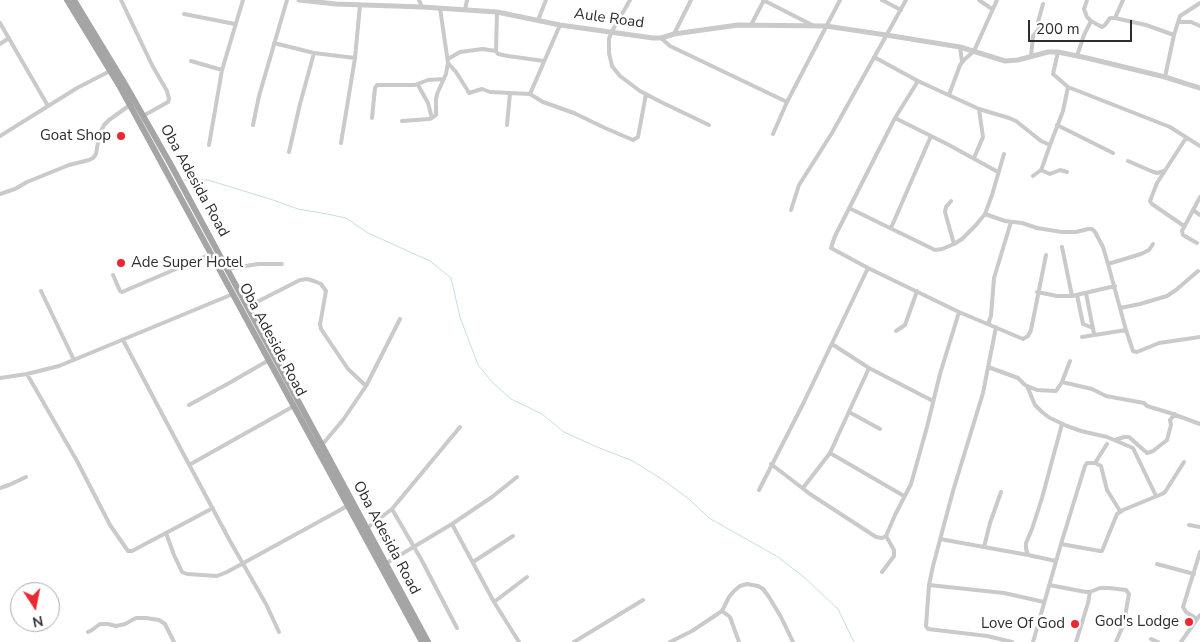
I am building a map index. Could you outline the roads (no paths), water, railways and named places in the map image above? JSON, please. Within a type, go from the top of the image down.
[{"type":"main road","points":[[67,0],[130,105],[151,136]]},
{"type":"main road","name":"Oba Adesida Road","points":[[74,0],[143,116],[151,136],[215,253],[227,269],[320,447],[367,528],[383,565],[428,642]]},
{"type":"main road","name":"Oba Adeside Road","points":[[215,253],[233,294],[268,360],[320,447],[347,508],[383,565],[422,642]]},
{"type":"street","points":[[121,0],[152,65],[167,91],[169,99],[168,102],[143,116]]},
{"type":"street","points":[[209,145],[222,70],[243,0]]},
{"type":"street","points":[[253,125],[259,96],[287,0]]},
{"type":"street","name":"Aule Road","points":[[299,0],[360,5],[387,3],[497,12],[560,25],[661,38],[674,34],[729,26],[826,26],[960,47],[1005,61],[1018,60],[1048,52],[1058,52],[1200,88]]},
{"type":"street","points":[[419,0],[422,7]]},
{"type":"street","points":[[465,10],[467,0]]},
{"type":"street","points":[[538,20],[546,0]]},
{"type":"street","points":[[630,0],[611,33],[608,46],[612,66],[628,82],[646,94],[709,125]]},
{"type":"street","points":[[674,34],[691,0]]},
{"type":"street","points":[[751,25],[764,0],[814,26]]},
{"type":"street","points":[[773,134],[787,102],[840,0]]},
{"type":"street","points":[[882,0],[901,10]]},
{"type":"street","points":[[791,210],[799,185],[832,133],[906,0]]},
{"type":"street","points":[[979,0],[992,9]]},
{"type":"street","points":[[948,94],[962,62],[974,51],[997,0]]},
{"type":"street","points":[[1087,0],[1084,12],[1091,21],[1102,27],[1109,19],[1115,18],[1146,25],[1174,35]]},
{"type":"street","points":[[1115,18],[1123,0]]},
{"type":"street","points":[[1166,78],[1178,22],[1182,14],[1200,3]]},
{"type":"street","points":[[1031,56],[1033,36],[1038,30],[1038,22],[1043,4]]},
{"type":"street","points":[[341,143],[360,5]]},
{"type":"street","points":[[402,121],[432,118],[436,115],[437,94],[444,79],[448,61],[440,8]]},
{"type":"street","points":[[496,51],[497,12]]},
{"type":"street","points":[[184,14],[236,24]]},
{"type":"street","points":[[1077,56],[1091,21]]},
{"type":"street","points":[[1178,22],[1191,22],[1200,26]]},
{"type":"street","points":[[0,23],[48,106]]},
{"type":"street","points":[[530,94],[560,25]]},
{"type":"street","points":[[0,44],[9,38]]},
{"type":"street","points":[[661,38],[670,46],[787,102]]},
{"type":"street","points":[[274,43],[314,53],[354,58]]},
{"type":"street","points":[[960,47],[962,62]]},
{"type":"street","points":[[448,61],[457,53],[466,50],[483,49],[496,51],[498,54],[544,61]]},
{"type":"street","points":[[1058,52],[1053,74],[1068,87],[1170,128],[1200,146]]},
{"type":"street","points":[[289,152],[314,53]]},
{"type":"street","points":[[874,57],[918,81],[979,109],[1016,121],[1041,141],[1050,145]]},
{"type":"street","points":[[191,61],[222,70]]},
{"type":"street","points":[[448,61],[468,92],[482,89],[490,92],[530,94],[543,102],[633,140],[638,137],[646,94]]},
{"type":"street","points":[[0,136],[90,81],[110,71]]},
{"type":"street","points":[[372,118],[376,86],[418,85],[428,80],[444,79]]},
{"type":"street","points":[[918,81],[895,118],[835,236],[831,248],[959,312],[1020,339],[1030,335],[1046,254]]},
{"type":"street","points":[[418,85],[428,103],[432,118]]},
{"type":"street","points":[[1032,176],[1041,170],[1065,105],[1068,87]]},
{"type":"street","points":[[507,125],[510,93]]},
{"type":"street","points":[[0,194],[69,164],[93,158],[96,154],[104,125],[130,105]]},
{"type":"street","points":[[974,158],[983,137],[979,109]]},
{"type":"street","points":[[895,118],[998,172]]},
{"type":"street","points":[[1057,125],[1113,153]]},
{"type":"street","points":[[890,228],[931,136]]},
{"type":"street","points":[[1184,226],[1150,202],[1150,200],[1157,183],[1186,138]]},
{"type":"street","points":[[850,208],[935,250],[942,249],[954,244],[976,225],[985,214],[1004,154]]},
{"type":"street","points":[[1128,161],[1157,173],[1164,171]]},
{"type":"street","points":[[1041,170],[1050,174],[1060,170],[1067,172]]},
{"type":"street","points":[[1197,243],[1183,234],[1182,231],[1200,197]]},
{"type":"street","points":[[951,200],[945,212],[954,244]]},
{"type":"street","points":[[1193,210],[1200,214]]},
{"type":"street","points":[[985,214],[996,219],[1070,233],[1092,229],[1102,247],[1108,264],[1126,330],[1132,349],[1135,352],[1159,343],[1200,337]]},
{"type":"street","points":[[988,324],[991,314],[994,278],[1011,222]]},
{"type":"street","points":[[1108,264],[1137,256],[1149,250],[1153,244]]},
{"type":"street","points":[[1062,247],[1072,296]]},
{"type":"street","points":[[113,275],[122,292],[215,253]]},
{"type":"street","points":[[227,269],[258,264],[282,264]]},
{"type":"street","points":[[759,490],[803,404],[868,268]]},
{"type":"street","points":[[1120,308],[1167,296],[1198,270]]},
{"type":"street","points":[[247,307],[300,280],[314,280],[321,284],[326,291],[320,319],[321,329],[348,369],[366,386]]},
{"type":"street","points":[[1037,292],[1057,296],[1072,296],[1115,286]]},
{"type":"street","points":[[41,291],[74,360]]},
{"type":"street","points":[[896,331],[905,325],[917,291]]},
{"type":"street","points":[[1086,293],[1094,334]]},
{"type":"street","points":[[0,378],[51,369],[233,294]]},
{"type":"street","points":[[1077,295],[1083,324],[1093,328]]},
{"type":"street","points":[[771,464],[817,498],[876,537],[882,538],[886,536],[911,484],[959,312]]},
{"type":"street","points":[[320,447],[343,420],[366,386],[400,319]]},
{"type":"street","points":[[996,327],[983,393],[953,491],[929,585],[926,628],[987,636],[1012,642]]},
{"type":"street","points":[[1082,337],[1126,330]]},
{"type":"street","points":[[123,340],[212,508],[266,604],[279,632]]},
{"type":"street","points":[[832,344],[869,368],[933,400]]},
{"type":"street","points":[[189,405],[268,360]]},
{"type":"street","points":[[988,367],[1018,378],[1034,389],[1056,391],[1062,382],[1070,361]]},
{"type":"street","points":[[803,488],[830,453],[869,368]]},
{"type":"street","points":[[27,374],[77,461],[110,525],[128,551],[132,552],[212,508]]},
{"type":"street","points":[[1062,382],[1092,389],[1106,396],[1144,402],[1147,406],[1200,424]]},
{"type":"street","points":[[1027,386],[1035,405],[1050,418],[1081,431],[1107,437],[1134,449],[1156,496]]},
{"type":"street","points":[[1033,399],[1034,389]]},
{"type":"street","points":[[189,465],[294,406]]},
{"type":"street","points":[[849,412],[880,429]]},
{"type":"street","points":[[1115,440],[1129,437],[1147,453],[1153,451],[1167,440],[1171,425],[1170,420],[1174,414]]},
{"type":"street","points":[[1028,554],[1026,543],[1040,506],[1062,424]]},
{"type":"street","points":[[367,528],[392,510],[460,427]]},
{"type":"street","points":[[1095,463],[1107,444]]},
{"type":"street","points":[[830,453],[904,496]]},
{"type":"street","points":[[1033,642],[1085,466],[1089,462],[1101,466],[1107,490],[1120,511]]},
{"type":"street","points":[[1061,544],[1102,551],[1115,516],[1120,511],[1162,494],[1184,462]]},
{"type":"street","points":[[0,488],[26,476]]},
{"type":"street","points":[[383,565],[452,524],[492,497],[517,477]]},
{"type":"street","points":[[984,547],[1001,492]]},
{"type":"street","points":[[166,533],[178,566],[183,573],[217,576],[347,508]]},
{"type":"street","points":[[392,510],[457,628]]},
{"type":"street","points":[[452,524],[494,602],[519,642]]},
{"type":"street","points":[[1188,525],[1200,527]]},
{"type":"street","points":[[473,562],[514,536]]},
{"type":"street","points":[[882,572],[894,556],[894,550],[886,536]]},
{"type":"street","points":[[940,539],[1028,554],[1056,561]]},
{"type":"street","points":[[1190,642],[1183,640],[1199,617],[1186,612],[1183,607],[1200,552]]},
{"type":"street","points":[[1157,564],[1194,574]]},
{"type":"street","points":[[494,602],[527,577]]},
{"type":"street","points":[[670,642],[692,631],[722,611],[730,597],[740,586],[747,584],[763,589],[781,617],[793,642]]},
{"type":"street","points":[[929,585],[1004,593],[1044,602]]},
{"type":"street","points":[[1049,585],[1090,592],[1100,588],[1124,589],[1128,592],[1124,623],[1116,642]]},
{"type":"street","points":[[1076,642],[1090,592]]},
{"type":"street","points":[[574,642],[581,640],[643,600]]},
{"type":"street","points":[[722,611],[730,617],[739,642]]},
{"type":"street","points":[[88,632],[102,623],[116,626],[136,618],[146,618],[159,620],[165,624],[174,642]]},
{"type":"street","points":[[985,642],[987,636]]},
{"type":"street","points":[[1150,639],[1158,642]]},
{"type":"waterway","points":[[184,180],[208,180],[298,209],[346,218],[368,233],[430,261],[451,278],[460,317],[478,365],[493,383],[511,399],[542,414],[564,432],[633,461],[689,499],[709,518],[778,557],[805,578],[838,609],[854,642]]},
{"type":"place","name":"Goat Shop","points":[[121,136]]},
{"type":"place","name":"Ade Super Hotel","points":[[121,263]]},
{"type":"place","name":"God's Lodge","points":[[1189,622]]},
{"type":"place","name":"Love Of God","points":[[1075,624]]}]
